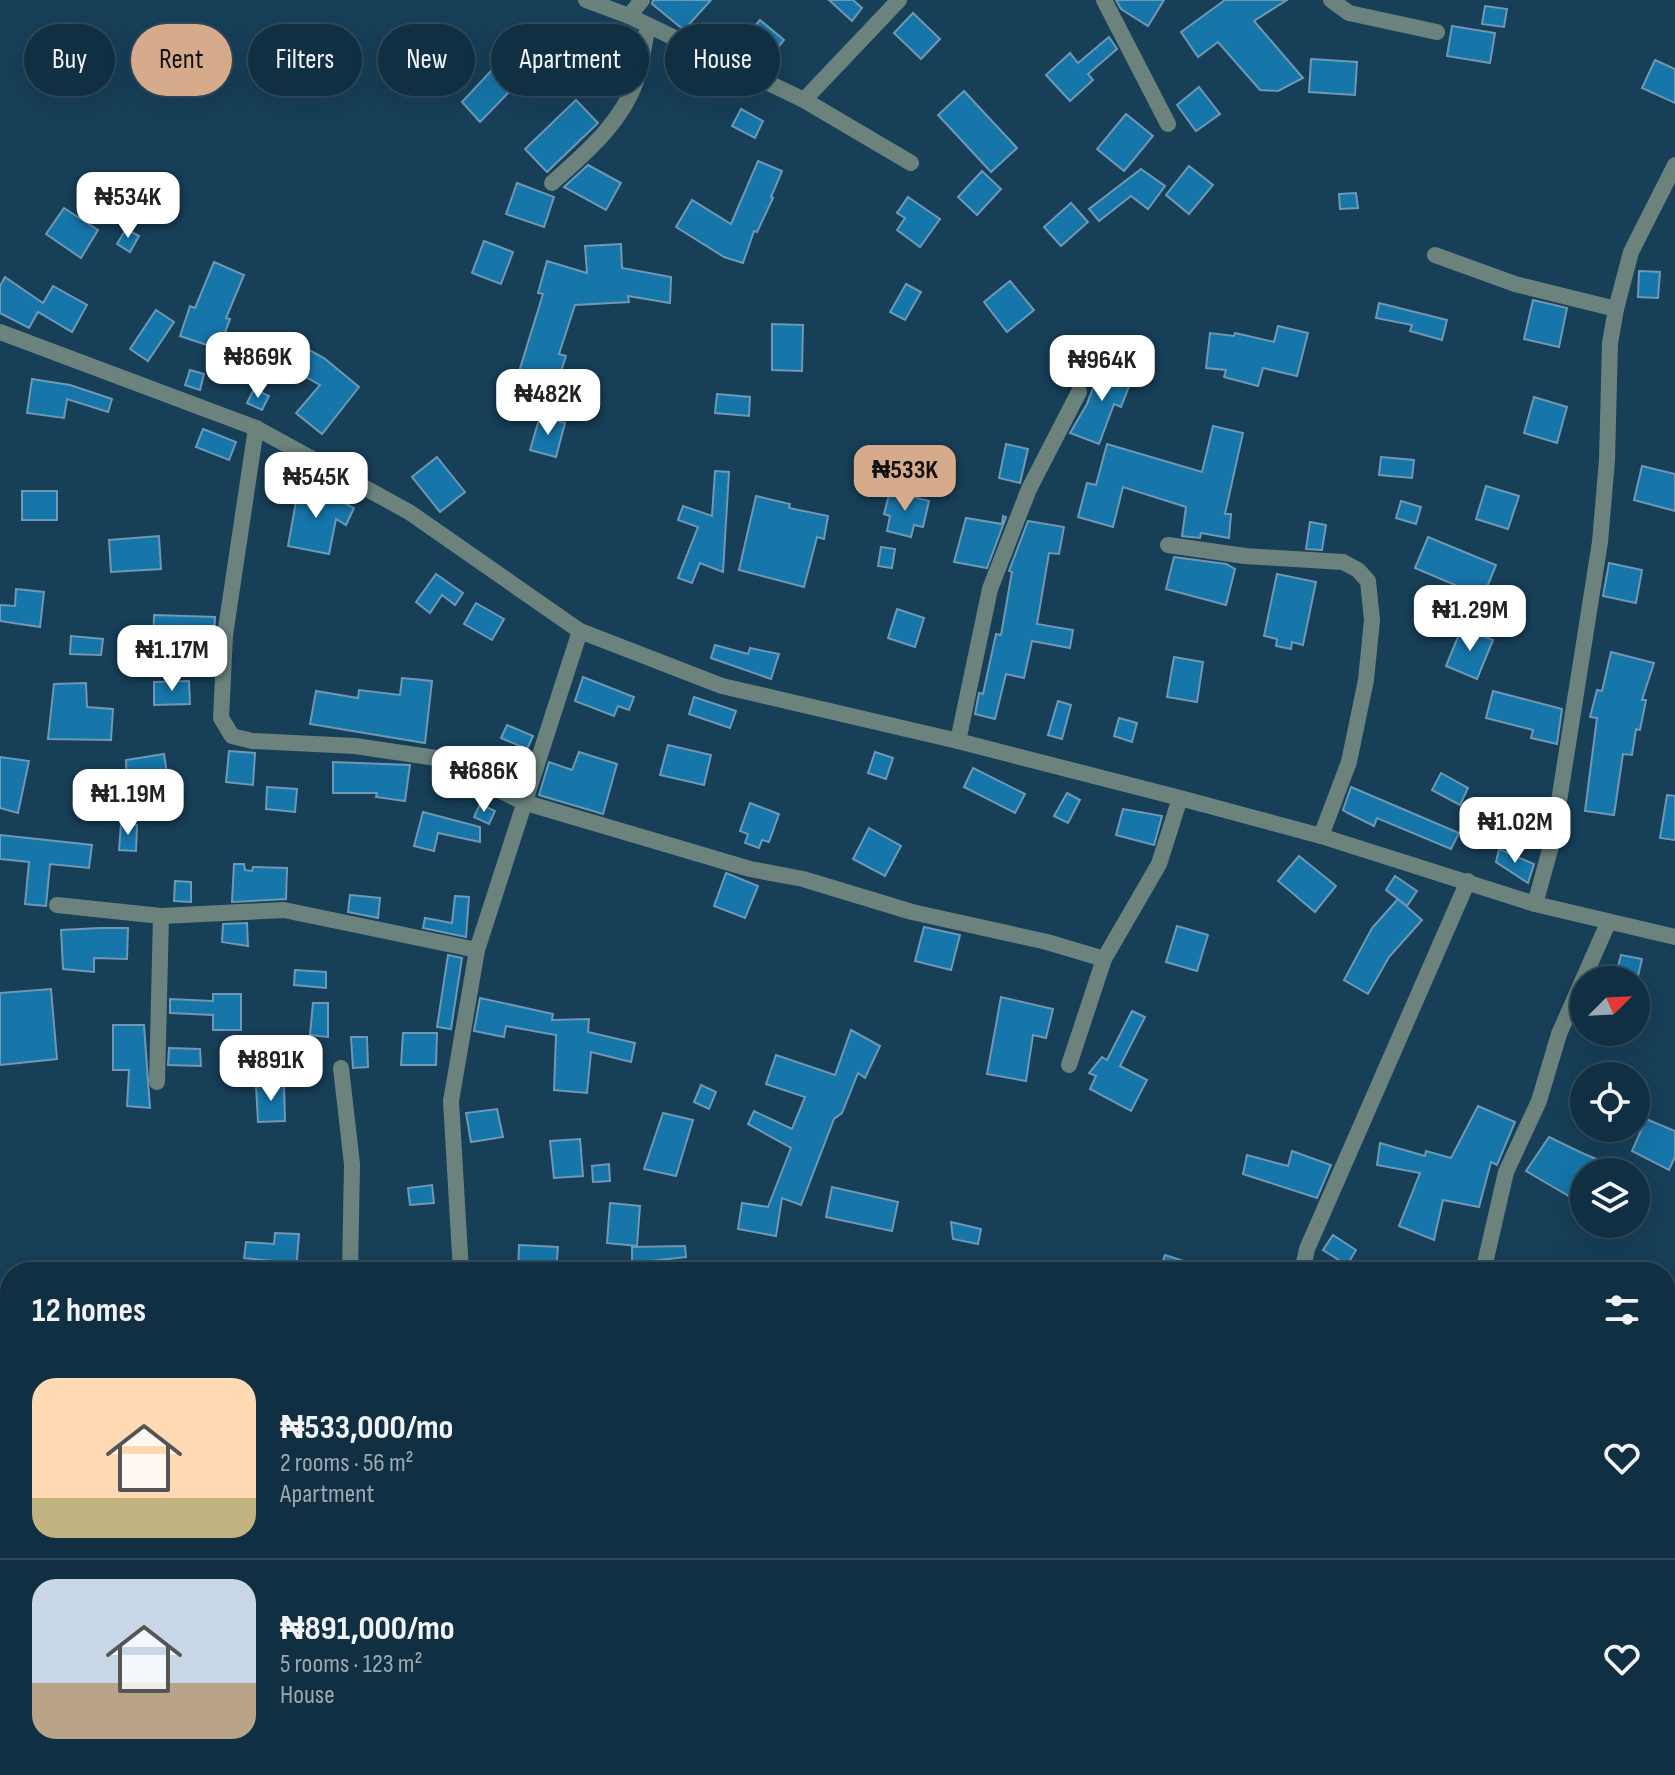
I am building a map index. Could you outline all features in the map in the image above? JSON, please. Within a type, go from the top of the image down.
[{"type":"street","points":[[586,0],[646,24]]},
{"type":"street","points":[[629,16],[642,0]]},
{"type":"street","points":[[804,100],[899,0]]},
{"type":"street","points":[[1104,0],[1168,124]]},
{"type":"street","points":[[1331,0],[1349,13],[1437,32]]},
{"type":"street","points":[[649,25],[804,100],[911,163]]},
{"type":"street","points":[[552,183],[591,147],[621,113],[629,96]]},
{"type":"street","points":[[1535,904],[1553,839],[1600,542],[1607,460],[1610,343],[1616,309],[1631,252],[1675,165]]},
{"type":"street","points":[[1435,255],[1515,284],[1616,309]]},
{"type":"street","points":[[0,332],[256,428],[409,512],[580,631],[722,686],[958,741],[1180,798],[1321,836],[1535,904],[1675,937]]},
{"type":"street","points":[[958,741],[990,589],[1029,489],[1079,392]]},
{"type":"street","points":[[256,428],[225,635],[221,718],[232,736],[252,741],[355,746],[436,758],[523,802],[750,869],[803,879],[912,912],[1047,942],[1104,959]]},
{"type":"street","points":[[1168,545],[1245,556],[1343,562],[1358,570],[1368,581],[1372,620],[1366,680],[1349,762],[1321,836]]},
{"type":"street","points":[[460,1262],[451,1101],[477,950],[580,631]]},
{"type":"street","points":[[1069,1065],[1104,959],[1159,864],[1180,798]]},
{"type":"street","points":[[1304,1262],[1307,1249],[1468,881]]},
{"type":"street","points":[[57,905],[161,916],[284,910],[477,950]]},
{"type":"street","points":[[157,1082],[161,916]]},
{"type":"street","points":[[1485,1262],[1506,1172],[1539,1101],[1559,1034],[1608,923]]},
{"type":"street","points":[[341,1068],[352,1164],[350,1262]]},
{"type":"building","points":[[653,0],[711,0],[689,24],[677,24],[652,4]]},
{"type":"building","points":[[829,0],[853,0],[862,8],[852,21]]},
{"type":"building","points":[[1116,0],[1164,0],[1148,26],[1121,9]]},
{"type":"building","points":[[1225,0],[1287,0],[1254,21],[1303,78],[1278,91],[1260,90],[1218,42],[1198,57],[1181,32]]},
{"type":"building","points":[[1485,6],[1507,9],[1504,27],[1482,24]]},
{"type":"building","points":[[913,13],[940,39],[921,59],[894,33]]},
{"type":"building","points":[[1452,26],[1495,33],[1490,63],[1447,56]]},
{"type":"building","points":[[1109,37],[1117,49],[1088,74],[1093,80],[1070,101],[1046,75],[1070,53],[1078,63]]},
{"type":"building","points":[[1311,59],[1357,62],[1355,95],[1309,92]]},
{"type":"building","points":[[1655,60],[1675,69],[1675,103],[1642,88]]},
{"type":"building","points":[[491,71],[491,96],[505,96],[480,122],[462,102],[468,96],[475,96],[475,88]]},
{"type":"building","points":[[1199,87],[1220,114],[1196,131],[1177,105]]},
{"type":"building","points":[[964,91],[1017,148],[991,172],[938,115]]},
{"type":"building","points":[[576,100],[598,123],[547,172],[525,149]]},
{"type":"building","points":[[741,109],[763,121],[755,138],[732,126]]},
{"type":"building","points":[[1126,114],[1153,136],[1124,171],[1097,149]]},
{"type":"building","points":[[758,161],[782,171],[743,263],[724,257],[676,227],[692,200],[731,224]]},
{"type":"building","points":[[588,165],[621,183],[606,210],[564,187]]},
{"type":"building","points":[[1189,166],[1213,185],[1189,214],[1166,195]]},
{"type":"building","points":[[1141,169],[1165,186],[1148,209],[1131,196],[1099,221],[1089,209]]},
{"type":"building","points":[[982,171],[1001,189],[977,215],[958,197]]},
{"type":"building","points":[[517,183],[554,197],[544,227],[506,214]]},
{"type":"building","points":[[1356,193],[1358,208],[1340,209],[1339,194]]},
{"type":"building","points":[[908,197],[940,219],[920,247],[897,230],[905,218],[897,213]]},
{"type":"building","points":[[1071,203],[1088,222],[1061,246],[1044,227]]},
{"type":"building","points":[[64,208],[98,230],[81,258],[46,234]]},
{"type":"building","points":[[126,229],[139,236],[130,252],[117,244]]},
{"type":"building","points":[[484,241],[513,252],[501,284],[472,273]]},
{"type":"building","points":[[621,244],[622,268],[671,277],[670,303],[628,296],[629,302],[575,305],[559,354],[566,356],[551,402],[522,395],[526,378],[518,375],[543,294],[538,293],[547,261],[587,273],[585,246]]},
{"type":"building","points":[[214,262],[244,275],[226,318],[230,319],[219,349],[180,336],[190,306],[195,308]]},
{"type":"building","points":[[1639,271],[1660,272],[1658,298],[1638,297]]},
{"type":"building","points":[[5,277],[43,303],[53,286],[87,305],[72,332],[38,312],[29,328],[0,313],[0,286]]},
{"type":"building","points":[[1010,281],[1034,310],[1007,332],[984,302]]},
{"type":"building","points":[[906,284],[921,292],[905,320],[890,312]]},
{"type":"building","points":[[1533,300],[1567,308],[1559,347],[1524,339]]},
{"type":"building","points":[[1379,303],[1447,320],[1442,340],[1410,331],[1412,325],[1376,318]]},
{"type":"building","points":[[156,310],[174,322],[148,361],[130,349]]},
{"type":"building","points":[[772,324],[803,325],[802,371],[772,370]]},
{"type":"building","points":[[1278,326],[1308,333],[1297,376],[1263,368],[1258,386],[1224,377],[1226,370],[1206,368],[1210,333],[1234,336],[1235,333],[1274,342]]},
{"type":"building","points":[[298,344],[324,358],[359,387],[322,434],[296,413],[320,385],[286,366]]},
{"type":"building","points":[[1102,364],[1133,376],[1121,407],[1114,404],[1099,444],[1070,433],[1087,404]]},
{"type":"building","points":[[190,370],[204,374],[200,390],[185,385]]},
{"type":"building","points":[[32,379],[70,385],[112,399],[108,412],[67,399],[64,418],[27,413]]},
{"type":"building","points":[[254,389],[269,396],[262,410],[247,403]]},
{"type":"building","points":[[717,394],[750,397],[749,416],[715,413]]},
{"type":"building","points":[[1534,397],[1567,407],[1557,443],[1524,433]]},
{"type":"building","points":[[540,416],[565,423],[556,457],[530,450]]},
{"type":"building","points":[[1213,426],[1243,433],[1225,514],[1231,514],[1229,538],[1201,533],[1200,538],[1182,536],[1186,507],[1123,487],[1113,527],[1078,517],[1087,483],[1096,485],[1107,444],[1202,472]]},
{"type":"building","points":[[203,429],[236,442],[229,460],[196,447]]},
{"type":"building","points":[[1006,444],[1028,449],[1020,483],[999,478]]},
{"type":"building","points":[[437,457],[465,492],[440,512],[412,477]]},
{"type":"building","points":[[1381,457],[1414,460],[1412,478],[1379,475]]},
{"type":"building","points":[[1642,466],[1675,474],[1675,511],[1634,500]]},
{"type":"building","points":[[715,471],[729,472],[723,572],[700,563],[692,583],[678,578],[698,527],[678,520],[683,506],[712,516]]},
{"type":"building","points":[[304,483],[354,508],[346,525],[336,519],[329,554],[288,546],[297,496]]},
{"type":"building","points":[[1486,486],[1519,496],[1508,529],[1476,519]]},
{"type":"building","points":[[22,491],[57,491],[57,520],[22,520]]},
{"type":"building","points":[[890,491],[929,501],[923,527],[914,525],[911,537],[887,531],[890,516],[884,514]]},
{"type":"building","points":[[756,496],[790,504],[789,508],[828,516],[824,539],[817,537],[804,587],[739,570]]},
{"type":"building","points":[[1401,501],[1421,507],[1416,524],[1396,518]]},
{"type":"building","points":[[1003,516],[1006,517],[987,568],[954,562],[966,518],[1002,524]]},
{"type":"building","points":[[1028,521],[1064,527],[1059,554],[1049,553],[1037,624],[1073,630],[1070,648],[1032,641],[1024,678],[1006,674],[995,719],[975,714],[979,693],[983,694],[996,634],[1001,635],[1012,572],[1009,571]]},
{"type":"building","points":[[1310,522],[1326,525],[1322,550],[1306,549]]},
{"type":"building","points":[[159,536],[161,569],[111,572],[109,540]]},
{"type":"building","points":[[1428,537],[1496,565],[1483,597],[1415,568]]},
{"type":"building","points":[[881,547],[895,549],[892,568],[878,566]]},
{"type":"building","points":[[1174,557],[1226,564],[1235,569],[1226,605],[1166,589]]},
{"type":"building","points":[[1609,563],[1642,570],[1636,603],[1603,596]]},
{"type":"building","points":[[436,574],[463,593],[455,605],[442,595],[430,613],[416,602]]},
{"type":"building","points":[[1277,574],[1316,582],[1303,645],[1292,642],[1291,649],[1276,646],[1277,639],[1264,636]]},
{"type":"building","points":[[16,589],[44,592],[40,627],[0,621],[0,605],[15,606]]},
{"type":"building","points":[[476,603],[504,619],[492,640],[464,624]]},
{"type":"building","points":[[897,609],[924,618],[915,647],[888,638]]},
{"type":"building","points":[[154,615],[215,617],[213,650],[188,649],[188,659],[153,658]]},
{"type":"building","points":[[1462,627],[1493,640],[1477,679],[1446,666]]},
{"type":"building","points":[[71,636],[103,639],[101,655],[70,654]]},
{"type":"building","points":[[715,645],[748,654],[750,648],[779,654],[771,679],[711,658]]},
{"type":"building","points":[[1611,652],[1654,663],[1642,700],[1646,700],[1640,730],[1636,729],[1632,755],[1623,754],[1614,815],[1585,811],[1597,718],[1590,717],[1597,690],[1602,691]]},
{"type":"building","points":[[1174,657],[1203,662],[1197,702],[1167,697]]},
{"type":"building","points":[[583,677],[634,697],[629,710],[618,706],[614,716],[575,701]]},
{"type":"building","points":[[402,678],[432,681],[425,743],[310,724],[316,691],[358,698],[359,690],[400,695]]},
{"type":"building","points":[[189,681],[190,704],[154,705],[154,682]]},
{"type":"building","points":[[86,683],[87,707],[113,709],[111,740],[48,739],[54,684]]},
{"type":"building","points":[[1493,691],[1562,709],[1557,744],[1531,738],[1533,730],[1486,718]]},
{"type":"building","points":[[694,697],[736,711],[730,728],[689,714]]},
{"type":"building","points":[[1058,701],[1071,705],[1062,739],[1048,735]]},
{"type":"building","points":[[1119,718],[1137,723],[1132,742],[1114,736]]},
{"type":"building","points":[[507,725],[533,736],[527,749],[501,738]]},
{"type":"building","points":[[668,745],[711,755],[704,785],[660,775]]},
{"type":"building","points":[[229,751],[255,753],[253,785],[226,782]]},
{"type":"building","points":[[579,752],[617,764],[603,814],[539,795],[549,762],[572,770]]},
{"type":"building","points":[[875,752],[893,758],[886,779],[868,773]]},
{"type":"building","points":[[164,754],[169,787],[127,793],[126,760]]},
{"type":"building","points":[[0,757],[29,761],[18,813],[0,808]]},
{"type":"building","points":[[333,762],[410,765],[405,801],[376,797],[377,793],[333,793]]},
{"type":"building","points":[[973,768],[1025,794],[1015,813],[964,787]]},
{"type":"building","points":[[1441,773],[1468,788],[1460,805],[1432,790]]},
{"type":"building","points":[[267,787],[297,789],[295,812],[266,809]]},
{"type":"building","points":[[1351,787],[1459,833],[1451,849],[1377,818],[1374,826],[1343,810]]},
{"type":"building","points":[[1067,793],[1080,800],[1068,823],[1054,816]]},
{"type":"building","points":[[1667,795],[1675,796],[1675,840],[1660,838]]},
{"type":"building","points":[[750,803],[779,814],[769,842],[762,840],[759,848],[745,843],[748,834],[740,831]]},
{"type":"building","points":[[480,804],[495,811],[489,824],[474,817]]},
{"type":"building","points":[[1123,809],[1162,816],[1154,845],[1116,835]]},
{"type":"building","points":[[423,812],[480,827],[480,842],[438,833],[434,851],[414,846]]},
{"type":"building","points":[[121,823],[137,825],[136,851],[119,850]]},
{"type":"building","points":[[869,828],[901,846],[885,876],[853,859]]},
{"type":"building","points":[[0,835],[92,845],[89,868],[50,864],[46,906],[25,904],[29,862],[0,859]]},
{"type":"building","points":[[1499,849],[1534,864],[1528,883],[1496,862]]},
{"type":"building","points":[[1299,856],[1336,886],[1315,912],[1278,881]]},
{"type":"building","points":[[234,864],[244,864],[245,870],[252,871],[253,867],[287,868],[286,899],[232,902]]},
{"type":"building","points":[[726,873],[758,886],[745,918],[714,906]]},
{"type":"building","points":[[1395,876],[1417,891],[1407,906],[1386,890]]},
{"type":"building","points":[[175,881],[191,882],[191,902],[174,901]]},
{"type":"building","points":[[350,895],[380,898],[378,918],[348,912]]},
{"type":"building","points":[[455,896],[469,897],[466,937],[423,928],[425,918],[452,923]]},
{"type":"building","points":[[1398,899],[1422,920],[1389,957],[1368,994],[1344,980],[1372,928]]},
{"type":"building","points":[[247,923],[248,946],[222,942],[223,924]]},
{"type":"building","points":[[1177,926],[1208,935],[1197,971],[1166,962]]},
{"type":"building","points":[[924,927],[960,935],[951,970],[915,961]]},
{"type":"building","points":[[128,928],[127,959],[94,958],[94,972],[63,969],[61,930]]},
{"type":"building","points":[[448,955],[462,958],[451,1029],[437,1027]]},
{"type":"building","points":[[1621,955],[1642,959],[1640,966],[1618,966]]},
{"type":"building","points":[[295,970],[326,972],[326,988],[294,985]]},
{"type":"building","points":[[51,989],[57,1059],[0,1065],[0,993]]},
{"type":"building","points":[[213,994],[241,994],[241,1030],[213,1030],[213,1015],[170,1013],[170,999],[213,1001]]},
{"type":"building","points":[[1001,997],[1053,1009],[1046,1038],[1033,1035],[1026,1081],[987,1074]]},
{"type":"building","points":[[480,998],[553,1014],[552,1020],[589,1019],[588,1032],[635,1043],[631,1062],[591,1052],[587,1093],[554,1090],[556,1035],[506,1026],[504,1037],[474,1031]]},
{"type":"building","points":[[313,1003],[328,1003],[328,1037],[310,1035]]},
{"type":"building","points":[[1132,1011],[1145,1017],[1120,1066],[1147,1080],[1131,1111],[1090,1089],[1096,1076],[1089,1073],[1102,1057],[1107,1060]]},
{"type":"building","points":[[113,1025],[144,1025],[150,1108],[127,1106],[129,1070],[113,1070]]},
{"type":"building","points":[[851,1030],[880,1046],[865,1078],[858,1073],[842,1113],[834,1119],[801,1205],[782,1198],[776,1236],[738,1229],[742,1203],[768,1207],[791,1148],[748,1124],[754,1111],[792,1129],[805,1097],[766,1084],[776,1055],[835,1075]]},
{"type":"building","points":[[403,1033],[437,1033],[436,1065],[401,1065]]},
{"type":"building","points":[[351,1037],[367,1037],[368,1067],[353,1068]]},
{"type":"building","points":[[169,1048],[200,1049],[201,1066],[168,1065]]},
{"type":"building","points":[[284,1085],[285,1121],[258,1122],[256,1086]]},
{"type":"building","points":[[701,1085],[716,1092],[709,1109],[694,1102]]},
{"type":"building","points":[[1478,1106],[1515,1122],[1497,1165],[1491,1162],[1479,1207],[1443,1200],[1434,1240],[1399,1226],[1420,1173],[1377,1165],[1380,1143],[1425,1156],[1426,1151],[1451,1158]]},
{"type":"building","points":[[497,1109],[503,1137],[471,1142],[466,1113]]},
{"type":"building","points":[[663,1113],[693,1120],[676,1176],[644,1169]]},
{"type":"building","points":[[1650,1121],[1675,1131],[1675,1157],[1669,1170],[1632,1151],[1636,1142],[1650,1142]]},
{"type":"building","points":[[1549,1137],[1594,1158],[1570,1158],[1570,1197],[1526,1171]]},
{"type":"building","points":[[580,1139],[583,1176],[554,1178],[550,1141]]},
{"type":"building","points":[[1292,1151],[1331,1165],[1317,1198],[1243,1174],[1247,1155],[1288,1166]]},
{"type":"building","points":[[609,1164],[610,1181],[593,1182],[592,1166]]},
{"type":"building","points":[[432,1185],[434,1203],[410,1205],[408,1188]]},
{"type":"building","points":[[832,1187],[898,1202],[892,1231],[826,1217]]},
{"type":"building","points":[[610,1203],[640,1206],[637,1246],[607,1243]]},
{"type":"building","points":[[951,1222],[981,1229],[978,1244],[953,1239]]},
{"type":"building","points":[[275,1233],[299,1234],[297,1262],[244,1258],[246,1242],[274,1244]]},
{"type":"building","points":[[1333,1235],[1356,1250],[1349,1262],[1342,1262],[1323,1250]]},
{"type":"building","points":[[519,1245],[558,1247],[557,1262],[518,1262]]},
{"type":"building","points":[[685,1246],[686,1257],[632,1262],[632,1247]]},
{"type":"building","points":[[1165,1255],[1186,1262],[1163,1262]]}]
